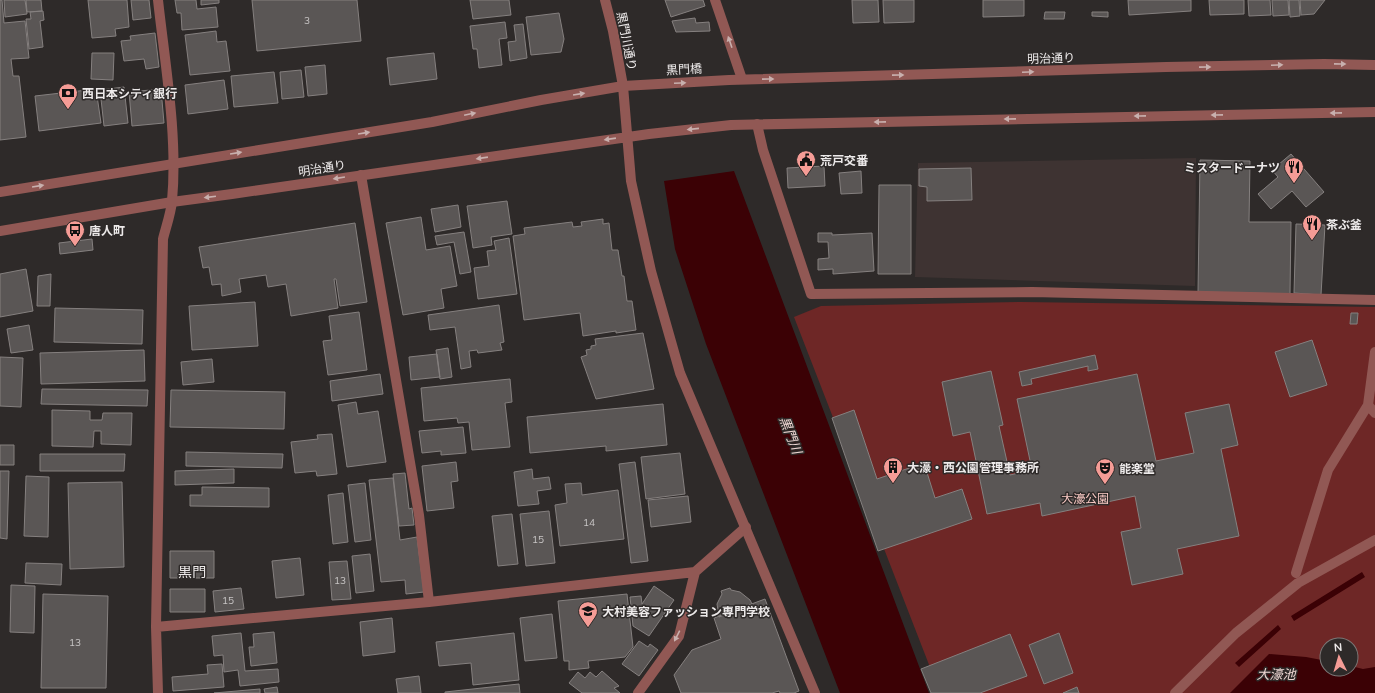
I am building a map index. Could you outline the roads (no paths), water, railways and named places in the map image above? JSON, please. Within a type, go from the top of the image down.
[{"type":"street","points":[[158,0],[171,117],[173,164],[172,202],[163,239],[156,627],[158,693]]},
{"type":"street","name":"黒門川通り","points":[[605,0],[613,31],[623,86],[631,181],[649,264],[680,373],[815,693]]},
{"type":"street","points":[[715,0],[742,79]]},
{"type":"street","name":"明治通り","points":[[729,80],[1324,64],[1375,65]]},
{"type":"street","name":"黒門橋","points":[[623,86],[729,80]]},
{"type":"street","points":[[0,192],[432,122],[541,100],[623,86]]},
{"type":"street","points":[[1375,112],[757,124],[763,150],[811,294],[1032,292],[1375,300]]},
{"type":"street","name":"明治通り","points":[[0,231],[172,202],[627,137],[731,125],[757,124]]},
{"type":"street","points":[[361,175],[419,515],[429,602]]},
{"type":"street","points":[[1296,573],[1328,470],[1372,409],[1375,352]]},
{"type":"street","points":[[638,693],[679,636],[695,572],[746,527]]},
{"type":"street","points":[[1175,693],[1236,633],[1298,583],[1375,540]]},
{"type":"street","points":[[156,627],[429,602],[695,572]]},
{"type":"water","name":"黒門川","points":[[734,171],[929,693],[840,693],[706,344],[675,249],[664,181]]},
{"type":"water","points":[[1362,572],[1365,577],[1294,621],[1291,616]]},
{"type":"water","points":[[1278,625],[1281,629],[1239,667],[1235,663]]},
{"type":"water","name":"大濠池","points":[[1269,654],[1319,659],[1319,677],[1359,677],[1359,668],[1363,669],[1375,667],[1375,693],[1230,693]]},
{"type":"place","name":"西日本シティ銀行","points":[[68,110]]},
{"type":"place","name":"荒戸交番","points":[[806,177]]},
{"type":"place","name":"ミスタードーナツ","points":[[1294,184]]},
{"type":"place","name":"茶ぶ釜","points":[[1312,241]]},
{"type":"place","name":"唐人町","points":[[75,247]]},
{"type":"place","name":"大濠・西公園管理事務所","points":[[893,484]]},
{"type":"place","name":"能楽堂","points":[[1105,485]]},
{"type":"place","name":"大村美容ファッション専門学校","points":[[588,628]]},
{"type":"district","name":"黒門","points":[[192,572]]},
{"type":"park label","name":"大濠公園","points":[[1085,498]]}]
